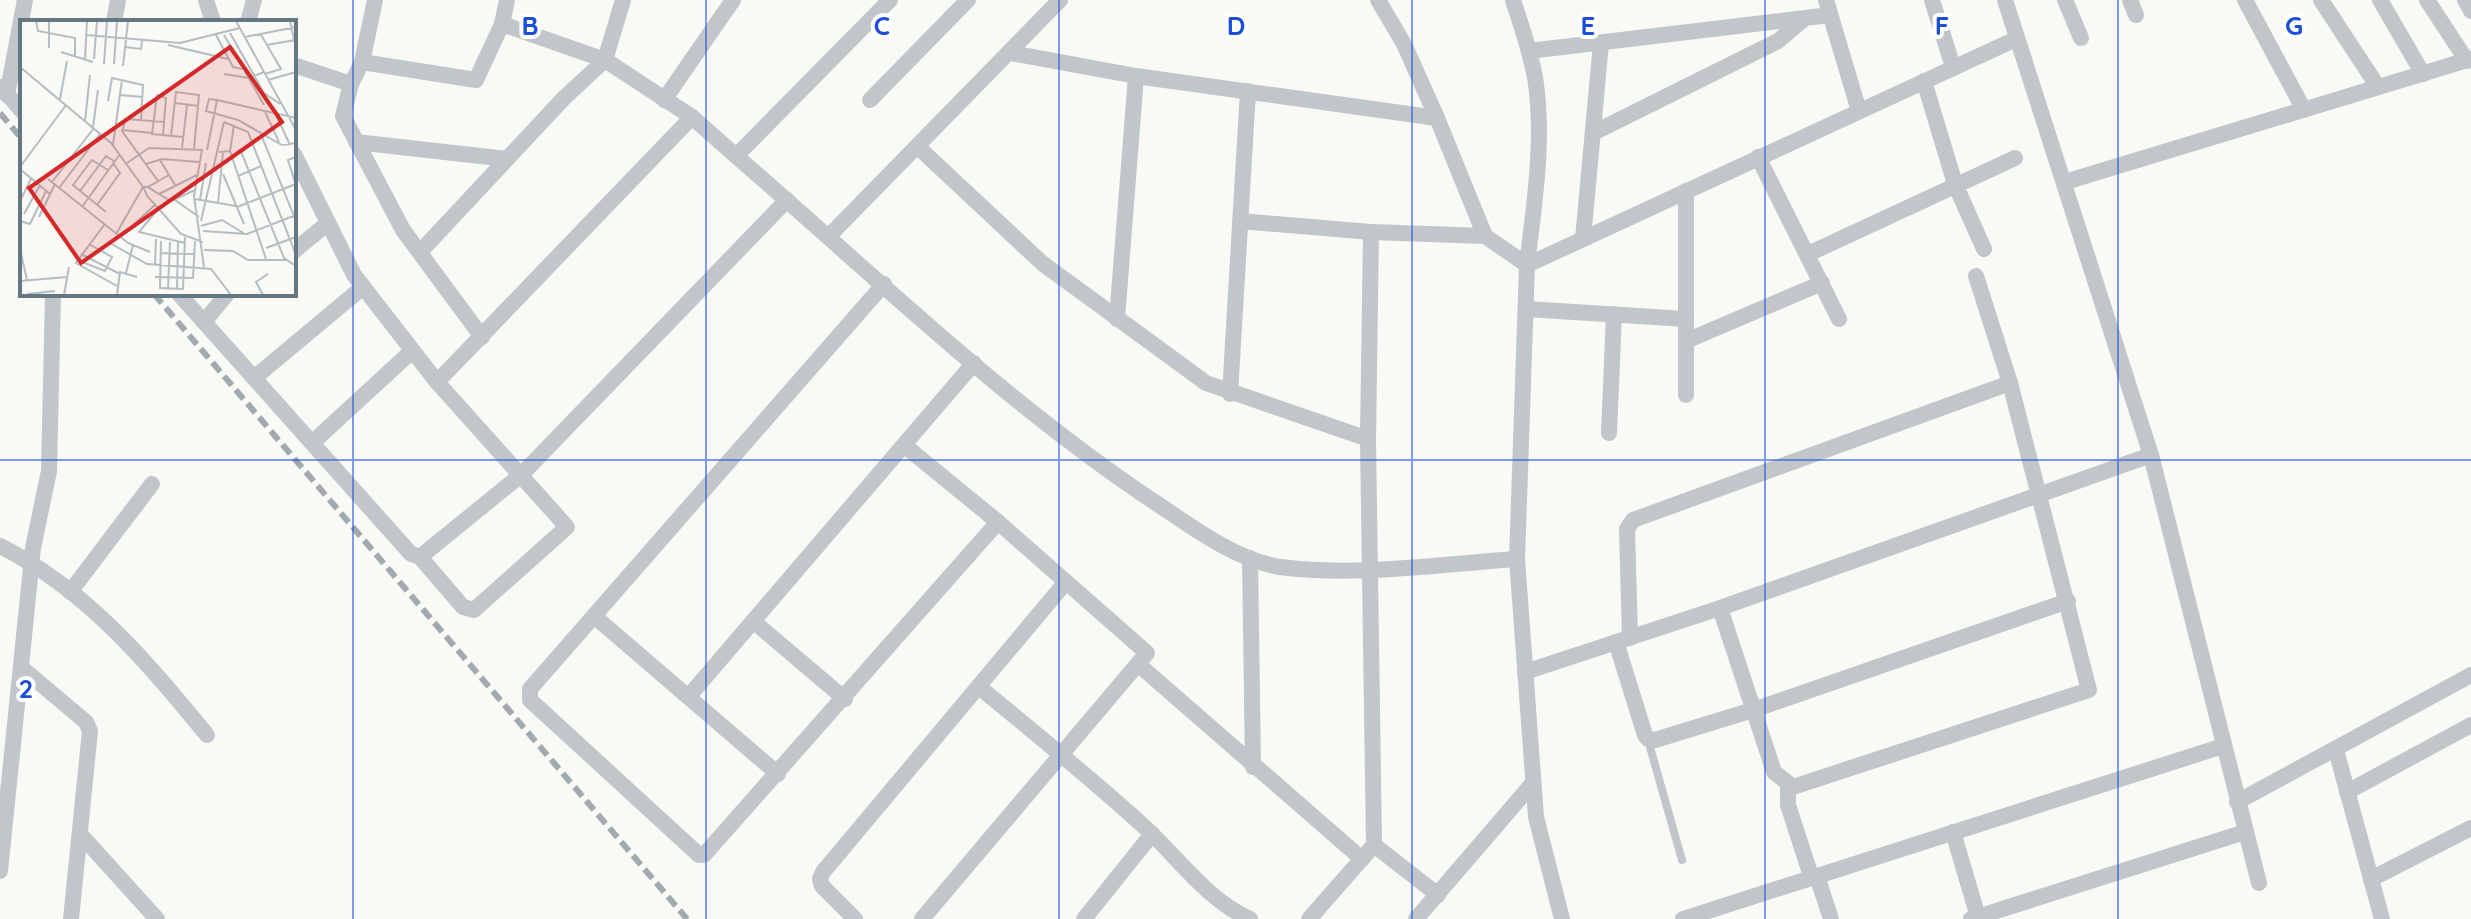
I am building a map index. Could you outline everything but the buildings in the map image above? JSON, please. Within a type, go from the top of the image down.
[{"type":"street","points":[[20,20],[25,0]]},
{"type":"street","points":[[114,20],[118,0]]},
{"type":"street","points":[[206,0],[212,20]]},
{"type":"street","points":[[249,20],[254,0]]},
{"type":"street","points":[[375,0],[362,62],[351,84],[343,116],[403,230],[482,337]]},
{"type":"street","points":[[362,62],[476,80],[502,24],[507,0]]},
{"type":"street","points":[[420,252],[605,60],[623,0]]},
{"type":"street","points":[[664,100],[733,0]]},
{"type":"street","points":[[870,100],[968,0]]},
{"type":"street","points":[[829,236],[1060,0]]},
{"type":"street","points":[[1378,0],[1404,44],[1485,236]]},
{"type":"street","points":[[1515,0],[1529,51],[1539,110],[1539,153],[1527,265],[1517,559],[1533,783],[1542,843],[1562,919]]},
{"type":"street","points":[[1932,0],[1953,67]]},
{"type":"street","points":[[2005,0],[2151,455],[2259,883]]},
{"type":"street","points":[[2065,0],[2081,38]]},
{"type":"street","points":[[2245,0],[2304,110]]},
{"type":"street","points":[[2321,0],[2378,87]]},
{"type":"street","points":[[2380,0],[2423,74]]},
{"type":"street","points":[[2065,182],[2469,60],[2427,0]]},
{"type":"street","points":[[2465,0],[2471,11]]},
{"type":"street","points":[[736,156],[884,2]]},
{"type":"street","points":[[1529,51],[1805,18],[1828,8],[1859,111]]},
{"type":"street","points":[[1593,133],[1778,41],[1805,18]]},
{"type":"street","points":[[20,21],[4,90],[20,109]]},
{"type":"street","points":[[502,24],[605,60],[692,117],[1067,442],[1182,520],[1250,558],[1280,567],[1370,569],[1517,559]]},
{"type":"street","points":[[1527,265],[2016,39]]},
{"type":"street","points":[[1583,239],[1601,43]]},
{"type":"street","points":[[1011,53],[1136,76],[1437,118]]},
{"type":"street","points":[[296,66],[351,84]]},
{"type":"street","points":[[1117,319],[1136,76]]},
{"type":"street","points":[[1924,81],[1955,184],[1984,249]]},
{"type":"street","points":[[1230,394],[1248,91]]},
{"type":"street","points":[[437,382],[692,117]]},
{"type":"street","points":[[356,142],[507,159]]},
{"type":"street","points":[[918,147],[1042,263],[1195,375],[1230,394],[1368,439]]},
{"type":"street","points":[[1758,157],[1839,319]]},
{"type":"street","points":[[181,296],[411,554],[420,557],[463,607],[474,610],[566,532],[566,522],[437,382],[363,287],[296,158]]},
{"type":"street","points":[[1808,254],[2015,158]]},
{"type":"street","points":[[1686,191],[1686,395]]},
{"type":"street","points":[[420,557],[522,474],[787,200]]},
{"type":"street","points":[[1240,221],[1371,232],[1485,236],[1527,265]]},
{"type":"street","points":[[296,249],[328,223]]},
{"type":"street","points":[[1309,919],[1374,845],[1368,439],[1371,232]]},
{"type":"street","points":[[1720,608],[1774,772],[1788,786],[1793,787],[2089,690],[2010,383],[1976,276]]},
{"type":"street","points":[[1686,341],[1822,283]]},
{"type":"street","points":[[884,284],[530,689],[530,700],[699,855],[709,851],[998,522]]},
{"type":"street","points":[[254,378],[363,287]]},
{"type":"street","points":[[0,871],[23,669],[31,564],[49,471],[53,296]]},
{"type":"street","points":[[204,322],[225,296]]},
{"type":"street","points":[[1526,309],[1686,319]]},
{"type":"street","points":[[1609,433],[1614,314]]},
{"type":"street","points":[[312,443],[412,351]]},
{"type":"street","points":[[689,696],[974,363]]},
{"type":"street","points":[[2010,383],[1633,520],[1627,529],[1623,640],[1648,739],[1753,710],[2068,601]]},
{"type":"street","points":[[905,446],[1145,649],[1146,659],[1060,753],[922,919]]},
{"type":"street","points":[[1525,672],[1720,608],[2151,455]]},
{"type":"street","points":[[70,592],[152,484]]},
{"type":"street","points":[[0,546],[70,592],[135,647],[207,735]]},
{"type":"street","points":[[1250,558],[1253,767]]},
{"type":"street","points":[[855,919],[822,886],[820,879],[823,872],[1065,583]]},
{"type":"street","points":[[594,616],[778,774]]},
{"type":"street","points":[[753,621],[845,699]]},
{"type":"street","points":[[1139,665],[1362,859]]},
{"type":"street","points":[[23,669],[86,722],[90,731],[71,919]]},
{"type":"street","points":[[2237,802],[2471,675]]},
{"type":"street","points":[[979,687],[1152,834],[1240,917]]},
{"type":"street","points":[[2347,792],[2471,725]]},
{"type":"street","points":[[1683,919],[2223,746]]},
{"type":"street","points":[[2336,750],[2382,919]]},
{"type":"street","points":[[1416,919],[1533,783]]},
{"type":"street","points":[[1788,786],[1788,805],[1811,876],[1817,876]]},
{"type":"street","points":[[2371,879],[2471,828]]},
{"type":"street","points":[[1953,832],[1974,918],[2245,832]]},
{"type":"street","points":[[1084,919],[1152,834]]},
{"type":"street","points":[[81,835],[157,919]]},
{"type":"street","points":[[1374,845],[1438,895]]},
{"type":"street","points":[[1817,876],[1831,919]]},
{"type":"lane","points":[[1648,739],[1682,860]]},
{"type":"railway","points":[[0,113],[20,137]]},
{"type":"railway","points":[[156,296],[687,919]]}]
